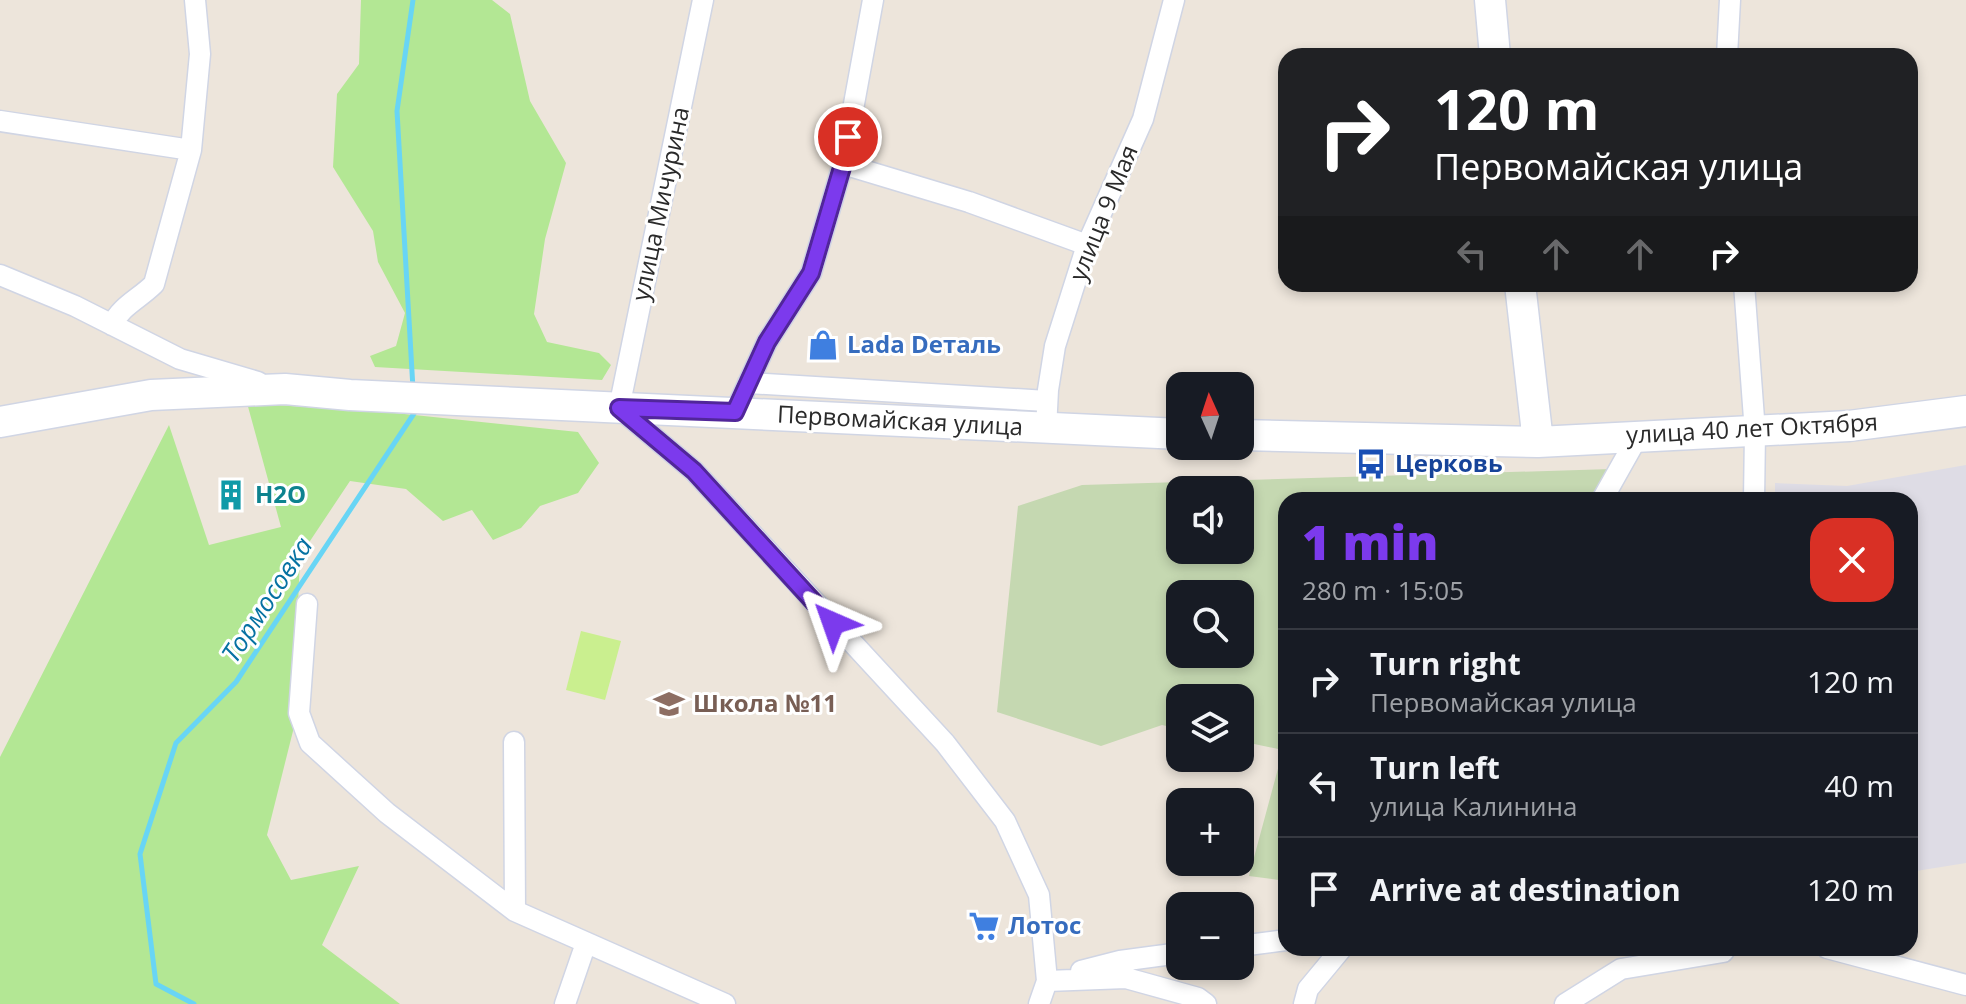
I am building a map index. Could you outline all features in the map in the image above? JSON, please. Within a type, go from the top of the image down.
[{"type":"main road","points":[[1490,0],[1494,48]]},
{"type":"main road","points":[[1254,435],[1538,442],[1521,292]]},
{"type":"main road","name":"Первомайская улица","points":[[0,422],[151,395],[285,389],[350,395],[735,412],[1046,415],[1166,432]]},
{"type":"main road","name":"улица 40 лет Октября","points":[[1538,442],[1849,426],[1966,411]]},
{"type":"street","points":[[112,325],[119,310],[140,298],[154,284],[191,150],[200,54],[195,0]]},
{"type":"street","name":"улица Мичурина","points":[[619,408],[703,0]]},
{"type":"street","points":[[735,412],[767,342],[811,273],[843,164],[873,0]]},
{"type":"street","name":"улица 9 Мая","points":[[1046,415],[1055,346],[1087,245],[1143,119],[1174,0]]},
{"type":"street","points":[[1727,48],[1730,0]]},
{"type":"street","points":[[0,121],[191,150]]},
{"type":"street","points":[[843,164],[969,202],[1087,245]]},
{"type":"street","name":"Первомайская улица","points":[[0,275],[75,306],[180,359],[226,375],[285,389]]},
{"type":"street","points":[[1745,292],[1755,432],[1754,492]]},
{"type":"street","points":[[748,383],[1046,415]]},
{"type":"street","points":[[619,408],[694,471],[945,743],[1005,821],[1039,895],[1047,981],[1039,1004]]},
{"type":"street","points":[[1606,492],[1638,436]]},
{"type":"street","points":[[307,604],[299,713],[310,743],[387,813],[515,911],[725,1004]]},
{"type":"street","points":[[514,742],[515,911]]},
{"type":"street","points":[[1254,944],[1278,941]]},
{"type":"street","points":[[565,1004],[586,943]]},
{"type":"street","points":[[1047,981],[1120,961],[1166,955]]},
{"type":"street","points":[[1304,1004],[1308,989],[1335,956]]},
{"type":"street","points":[[1565,1004],[1621,969],[1699,956]]},
{"type":"street","points":[[1857,956],[1966,985]]},
{"type":"street","points":[[1047,981],[1126,978],[1198,998],[1206,1004]]},
{"type":"shaded area","points":[[1966,465],[1966,863],[1918,871],[1918,492],[1775,492],[1775,483],[1847,486]]},
{"type":"green space","points":[[361,0],[492,0],[510,14],[530,101],[566,163],[545,239],[534,314],[547,342],[599,353],[611,365],[602,380],[375,367],[370,356],[396,346],[405,313],[378,262],[373,231],[333,167],[337,94],[359,64]]},
{"type":"green space","points":[[247,403],[395,413],[578,432],[599,463],[578,493],[540,506],[521,528],[493,540],[472,510],[443,521],[406,489],[350,481],[300,556],[293,731],[267,835],[291,880],[359,866],[322,945],[400,1004],[0,1004],[0,757],[169,425],[209,545],[281,527]]},
{"type":"green space","points":[[1611,469],[1598,492],[1278,492],[1278,749],[1254,744],[1254,684],[1166,684],[1166,726],[1101,746],[997,712],[1018,506],[1082,485],[1166,482],[1166,564],[1254,564],[1254,480]]},
{"type":"green space","points":[[581,631],[621,641],[605,700],[566,690]]},
{"type":"green space","points":[[1278,769],[1278,880],[1249,876],[1254,876],[1254,857]]},
{"type":"waterway","name":"Тормосовка","points":[[413,0],[397,111],[413,389]]},
{"type":"waterway","name":"Тормосовка","points":[[194,1004],[156,984],[140,854],[176,743],[236,682],[415,412],[414,407]]},
{"type":"place","name":"Lada Dеталь","points":[[823,345]]},
{"type":"place","name":"Церковь","points":[[1371,464]]},
{"type":"place","name":"H2O","points":[[231,495]]},
{"type":"place","name":"Школа №11","points":[[669,704]]},
{"type":"place","name":"Лотос","points":[[984,926]]},
{"type":"route","points":[[833,623],[694,471],[619,408],[735,412],[767,342],[811,273],[848,137]]}]
